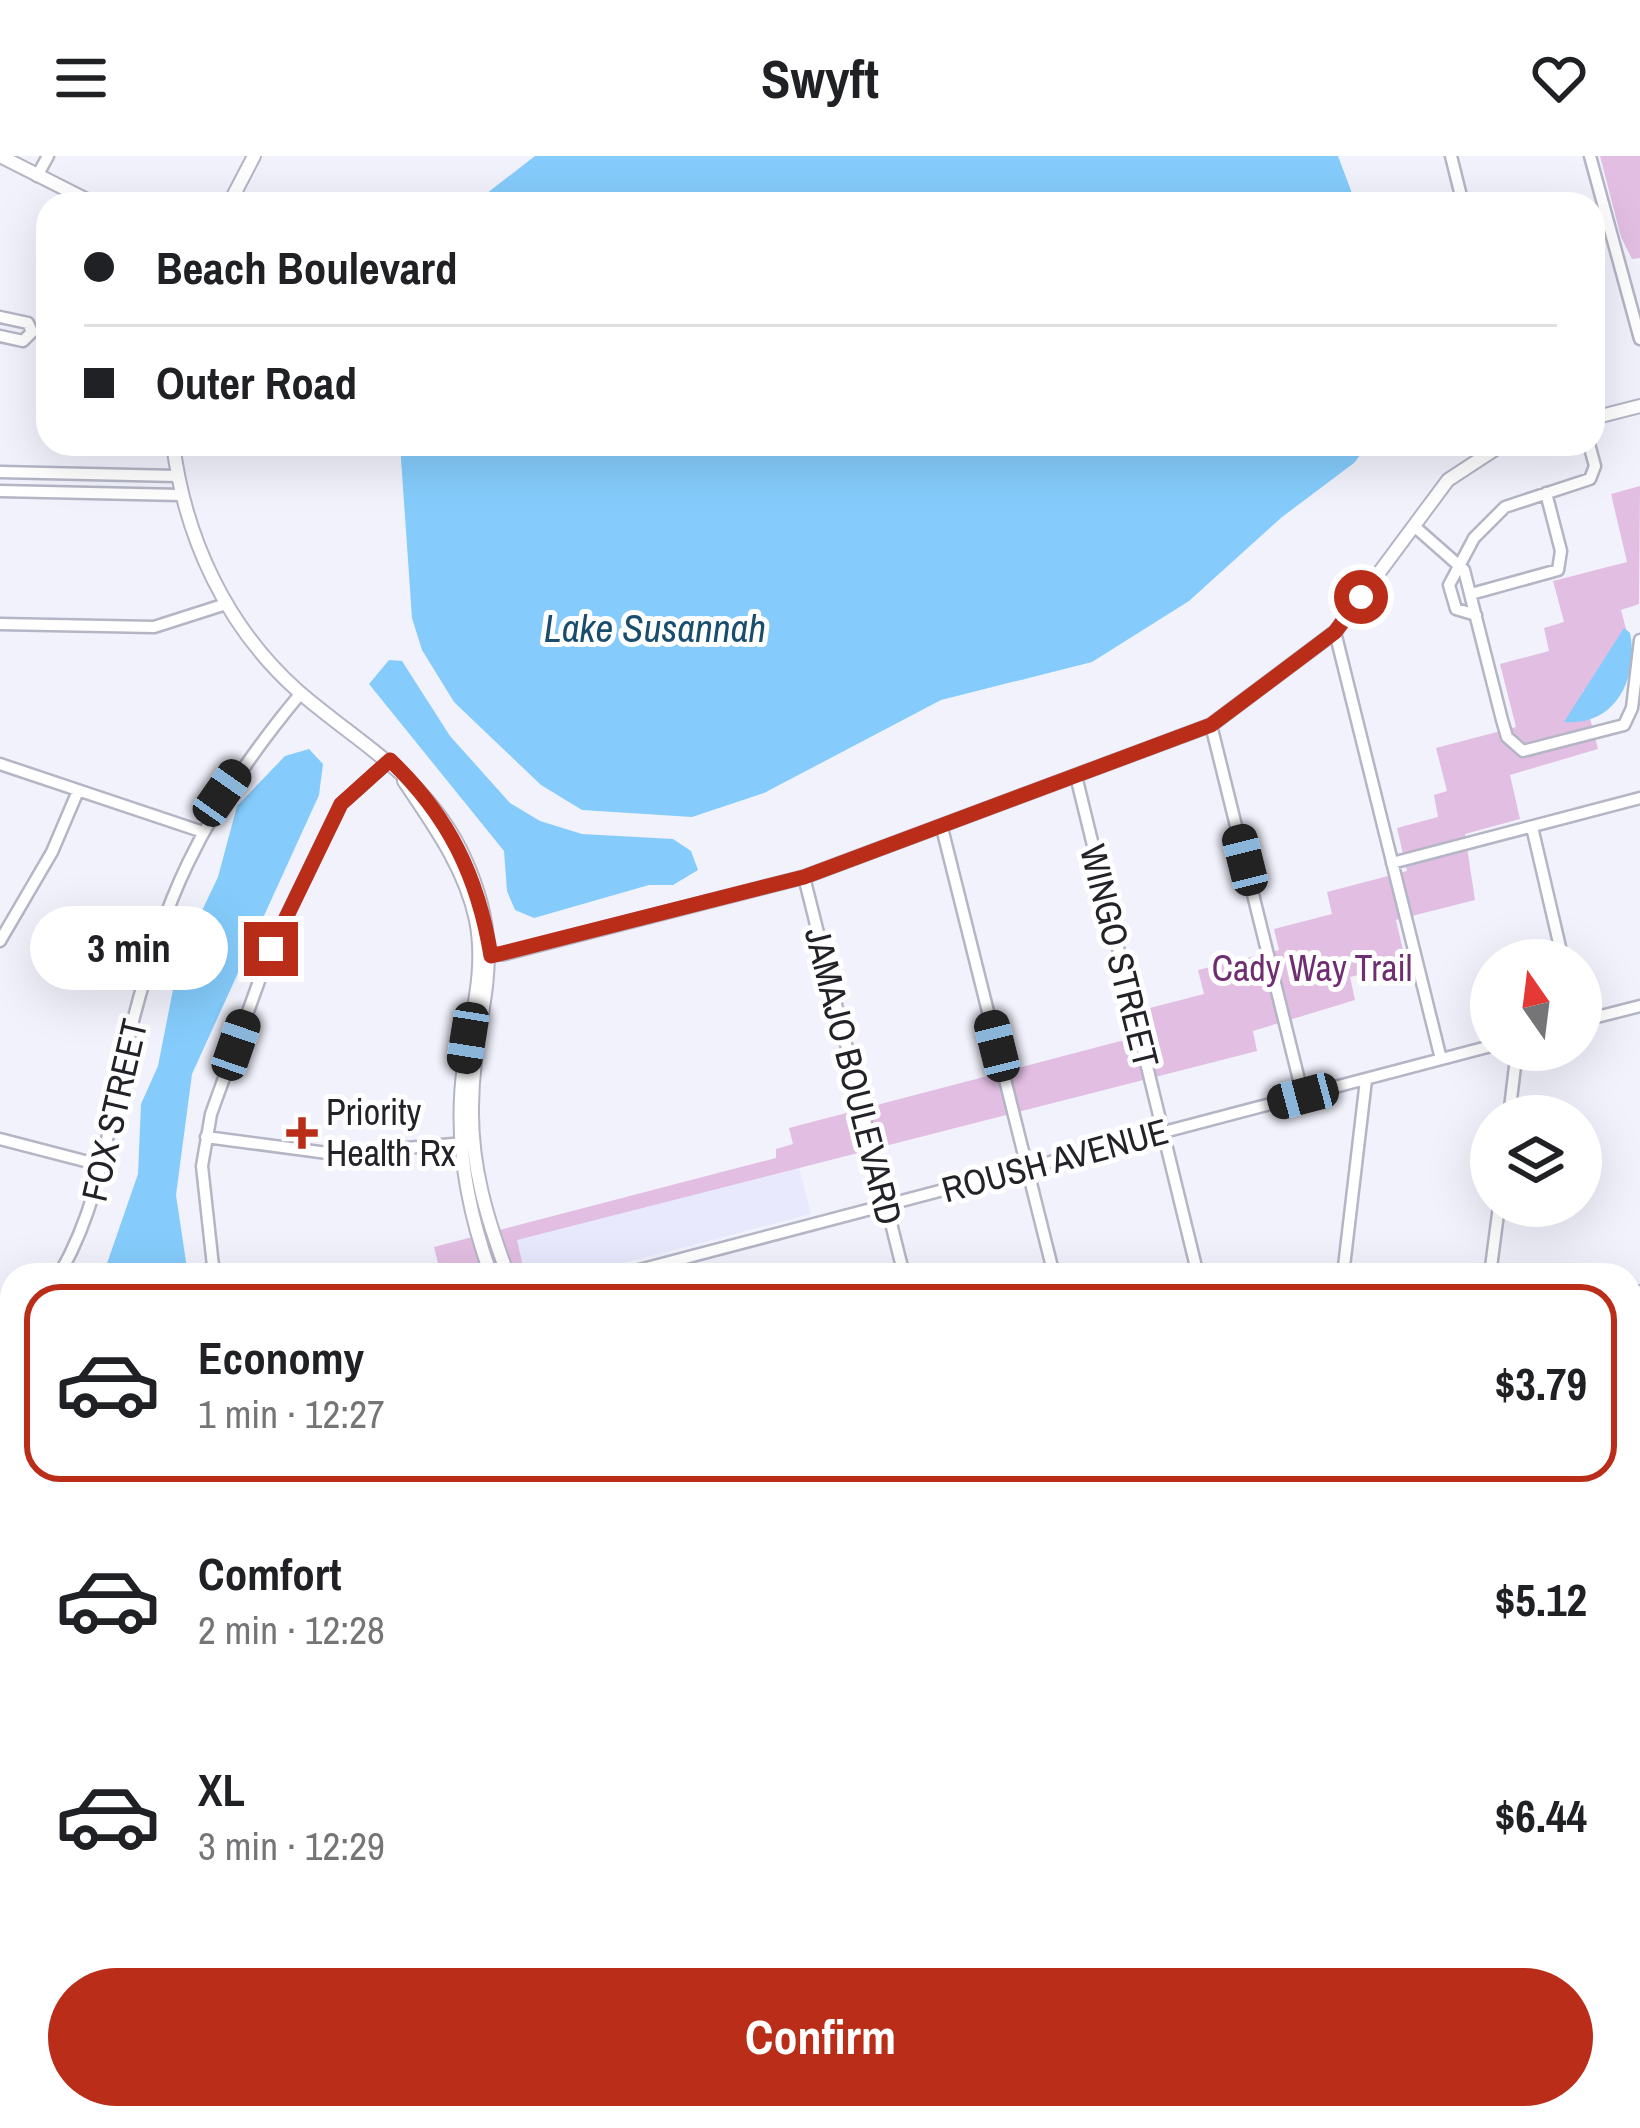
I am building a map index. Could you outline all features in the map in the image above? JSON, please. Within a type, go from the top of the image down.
[{"type":"street","points":[[37,176],[48,156]]},
{"type":"street","points":[[235,192],[254,156]]},
{"type":"street","points":[[1450,156],[1460,192]]},
{"type":"street","points":[[1590,156],[1600,192]]},
{"type":"street","points":[[0,157],[70,192]]},
{"type":"street","points":[[1605,211],[1640,340]]},
{"type":"street","points":[[0,316],[28,323],[32,332],[23,341],[0,336]]},
{"type":"street","points":[[1605,415],[1640,406]]},
{"type":"street","points":[[174,456],[197,546],[226,604],[301,693],[390,760],[454,860],[486,956],[463,1071],[473,1216],[487,1263]]},
{"type":"street","points":[[486,956],[804,877],[1211,725],[1335,632],[1448,481],[1476,456]]},
{"type":"street","points":[[1476,615],[1462,613],[1452,602],[1449,579],[1459,562],[1505,507],[1590,479],[1595,466],[1592,456]]},
{"type":"street","points":[[0,472],[177,476]]},
{"type":"street","points":[[0,490],[182,495]]},
{"type":"street","points":[[1471,594],[1558,570],[1562,560],[1546,493]]},
{"type":"street","points":[[1414,526],[1459,562],[1508,737],[1523,752],[1624,725],[1632,709],[1640,640]]},
{"type":"street","points":[[0,624],[154,627],[226,604]]},
{"type":"street","points":[[1335,632],[1441,1059]]},
{"type":"street","name":"FOX STREET","points":[[66,1263],[86,1229],[133,1025],[173,894],[200,831],[250,754],[301,693]]},
{"type":"street","points":[[1211,725],[1303,1096]]},
{"type":"street","points":[[213,1263],[202,1166],[206,1137],[271,949],[350,794],[390,760]]},
{"type":"street","points":[[0,764],[200,831]]},
{"type":"street","name":"WINGO STREET","points":[[1076,776],[1195,1263]]},
{"type":"street","points":[[0,941],[52,852],[78,790]]},
{"type":"street","points":[[1392,862],[1640,798]]},
{"type":"street","points":[[1532,827],[1559,939]]},
{"type":"street","points":[[942,828],[1051,1263]]},
{"type":"street","name":"JAMAJO BOULEVARD","points":[[804,877],[901,1263]]},
{"type":"street","points":[[1602,1016],[1640,1006]]},
{"type":"street","name":"ROUSH AVENUE","points":[[665,1263],[1470,1051]]},
{"type":"street","points":[[1344,1263],[1366,1080]]},
{"type":"street","points":[[206,1137],[335,1154],[467,1143]]},
{"type":"street","points":[[0,1139],[104,1166]]},
{"type":"street","points":[[467,1143],[504,1263]]},
{"type":"street","points":[[1491,1263],[1496,1227]]},
{"type":"shaded area","points":[[799,1167],[811,1214],[624,1263],[522,1263],[516,1240]]},
{"type":"green space","points":[[1600,156],[1640,156],[1640,258],[1632,259],[1621,237]]},
{"type":"green space","name":"Cady Way Trail","points":[[1640,486],[1639,604],[1621,610],[1637,670],[1583,691],[1598,749],[1510,775],[1520,819],[1465,834],[1475,900],[1396,920],[1406,963],[1350,977],[1355,1000],[1253,1031],[1257,1051],[517,1240],[522,1263],[438,1263],[434,1247],[776,1158],[776,1149],[793,1144],[789,1128],[1151,1033],[1146,1009],[1204,994],[1198,970],[1279,950],[1274,929],[1332,914],[1327,892],[1407,871],[1397,828],[1438,817],[1434,795],[1447,791],[1436,748],[1516,727],[1500,664],[1549,651],[1544,628],[1564,622],[1553,581],[1627,562],[1611,494]]},
{"type":"water","points":[[535,156],[1338,156],[1352,192],[488,192]]},
{"type":"water","name":"Lake Susannah","points":[[401,456],[1360,456],[1282,517],[1189,601],[1092,662],[941,700],[764,793],[692,817],[582,810],[541,785],[454,702],[422,650],[412,618]]},
{"type":"water","points":[[1624,628],[1630,633],[1632,650],[1620,696],[1598,716],[1564,722]]},
{"type":"water","points":[[389,660],[402,661],[450,736],[510,803],[540,821],[582,834],[673,839],[691,851],[698,870],[673,885],[649,885],[534,918],[515,910],[507,891],[504,851],[369,684]]},
{"type":"water","points":[[309,749],[323,764],[319,795],[192,1074],[176,1195],[186,1263],[107,1263],[138,1174],[141,1104],[158,1066],[179,959],[218,877],[237,806],[285,756]]},
{"type":"place","name":"Priority Health Rx","points":[[302,1133]]},
{"type":"route","points":[[271,949],[341,804],[390,760],[422,791],[462,852],[477,887],[491,956],[804,877],[1211,725],[1335,632],[1361,597]]}]
